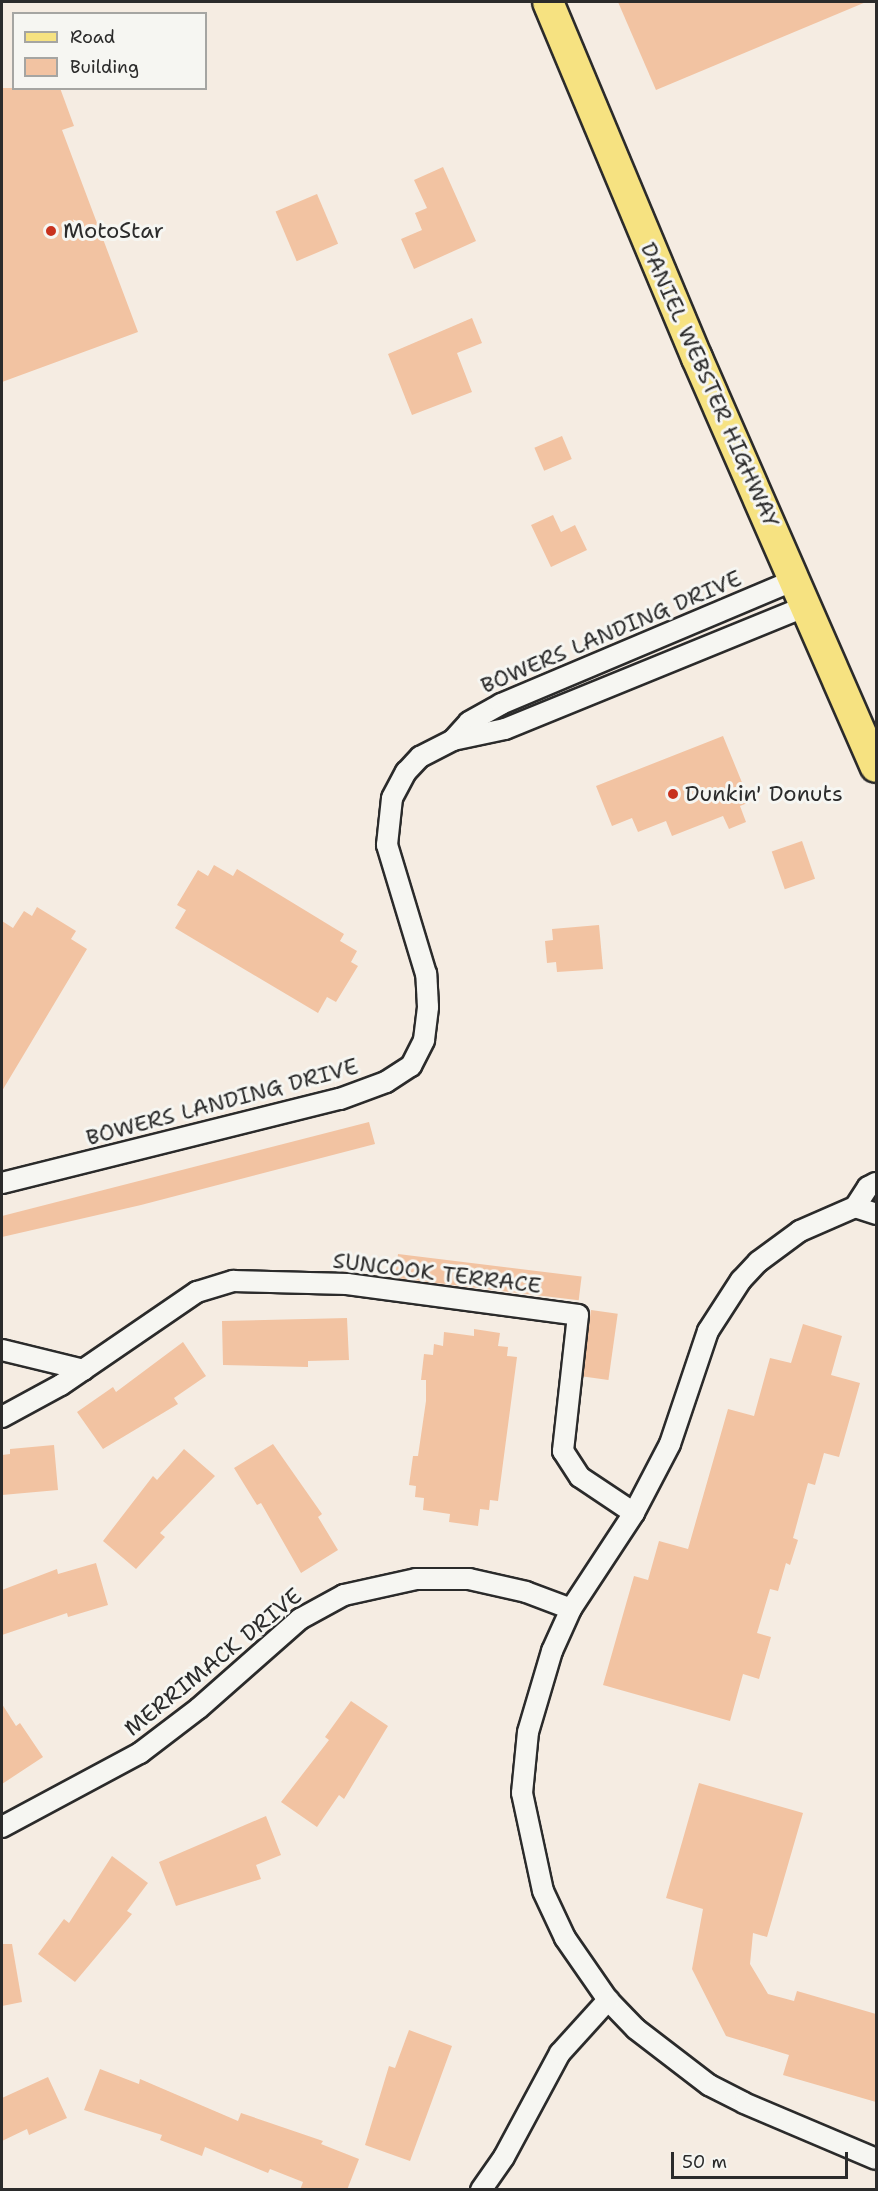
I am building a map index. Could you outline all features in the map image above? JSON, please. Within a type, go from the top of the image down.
[{"type":"main road","name":"DANIEL WEBSTER HIGHWAY","points":[[548,2],[876,767]]},
{"type":"street","name":"BOWERS LANDING DRIVE","points":[[453,740],[469,722],[501,704],[801,593]]},
{"type":"street","name":"BOWERS LANDING DRIVE","points":[[2,1184],[340,1099],[386,1082],[411,1066],[424,1040],[428,1007],[426,974],[412,922],[392,870],[387,845],[392,798],[406,772],[420,758],[453,740],[505,729],[801,593]]},
{"type":"street","points":[[876,1183],[868,1187],[855,1207],[800,1231],[776,1247],[741,1280],[708,1331],[670,1444],[634,1513],[571,1609],[534,1707],[522,1793],[543,1892],[565,1938],[608,2000],[656,2047],[709,2085],[744,2103],[876,2159]]},
{"type":"street","points":[[855,1207],[876,1214]]},
{"type":"street","name":"SUNCOOK TERRACE","points":[[2,1417],[25,1407],[84,1370],[197,1292],[242,1280],[347,1284],[578,1315],[563,1451],[580,1477],[634,1513]]},
{"type":"street","points":[[2,1350],[84,1370]]},
{"type":"street","name":"MERRIMACK DRIVE","points":[[2,1827],[156,1742],[300,1620],[344,1595],[390,1582],[451,1578],[507,1587],[571,1609]]},
{"type":"street","points":[[481,2190],[504,2157],[560,2053],[608,2000]]},
{"type":"building","points":[[618,2],[866,2],[656,90]]},
{"type":"building","name":"MotoStar","points":[[2,88],[61,90],[74,126],[62,130],[138,332],[2,382]]},
{"type":"building","points":[[443,167],[476,241],[414,269],[401,239],[422,230],[415,213],[427,208],[414,180]]},
{"type":"building","points":[[317,194],[338,244],[297,261],[276,212]]},
{"type":"building","points":[[472,318],[482,343],[457,353],[472,392],[412,415],[388,354]]},
{"type":"building","points":[[562,436],[572,459],[544,471],[534,448]]},
{"type":"building","points":[[553,515],[561,532],[575,525],[587,550],[551,567],[531,525]]},
{"type":"building","name":"Dunkin' Donuts","points":[[723,736],[750,802],[740,806],[746,822],[729,829],[723,816],[672,836],[666,821],[638,832],[632,818],[612,826],[596,786]]},
{"type":"building","points":[[802,841],[815,879],[785,889],[772,851]]},
{"type":"building","points":[[214,865],[233,876],[237,869],[344,934],[340,941],[357,951],[351,962],[358,966],[336,1002],[327,997],[318,1013],[175,928],[186,910],[177,905],[198,870],[208,876]]},
{"type":"building","points":[[37,907],[76,931],[71,939],[87,949],[2,1091],[2,921],[13,928],[24,911],[32,916]]},
{"type":"building","points":[[599,925],[603,969],[557,972],[556,962],[547,963],[545,941],[553,940],[552,929]]},
{"type":"building","points":[[369,1122],[375,1144],[141,1205],[2,1237],[2,1216]]},
{"type":"building","points":[[398,1254],[582,1277],[579,1300],[395,1278]]},
{"type":"building","points":[[591,1310],[618,1314],[608,1380],[582,1376]]},
{"type":"building","points":[[347,1318],[349,1360],[308,1361],[308,1367],[223,1365],[222,1321]]},
{"type":"building","points":[[803,1324],[842,1336],[831,1375],[860,1383],[839,1457],[824,1453],[815,1485],[808,1483],[793,1538],[798,1540],[790,1565],[786,1563],[778,1591],[770,1589],[757,1633],[771,1637],[759,1679],[743,1674],[730,1721],[603,1685],[634,1576],[648,1580],[659,1541],[688,1549],[728,1409],[754,1416],[770,1358],[791,1363]]},
{"type":"building","points":[[474,1329],[500,1333],[498,1346],[508,1347],[507,1356],[517,1357],[498,1501],[490,1500],[489,1510],[480,1509],[478,1526],[449,1522],[450,1514],[423,1510],[424,1498],[415,1497],[416,1486],[409,1485],[413,1456],[418,1456],[426,1401],[426,1380],[421,1380],[424,1354],[433,1355],[434,1344],[443,1346],[444,1332],[474,1336]]},
{"type":"building","points":[[183,1342],[206,1376],[174,1398],[178,1404],[103,1449],[77,1412],[113,1387],[116,1392]]},
{"type":"building","points":[[273,1444],[322,1514],[318,1517],[338,1550],[301,1573],[261,1503],[257,1505],[234,1468]]},
{"type":"building","points":[[54,1445],[58,1490],[2,1495],[2,1455],[10,1454],[10,1449]]},
{"type":"building","points":[[184,1449],[215,1476],[160,1533],[165,1537],[136,1569],[103,1541],[153,1476],[157,1480]]},
{"type":"building","points":[[96,1563],[108,1605],[68,1617],[67,1613],[2,1635],[2,1590],[57,1569],[58,1574]]},
{"type":"building","points":[[351,1701],[388,1726],[344,1799],[339,1795],[317,1827],[281,1802],[329,1740],[325,1737]]},
{"type":"building","points":[[2,1704],[16,1726],[20,1723],[43,1757],[2,1784]]},
{"type":"building","points":[[699,1783],[803,1813],[767,1937],[753,1933],[750,1964],[768,1994],[794,2001],[797,1991],[876,2014],[876,2102],[783,2075],[789,2055],[726,2036],[692,1969],[703,1909],[666,1898]]},
{"type":"building","points":[[266,1816],[281,1855],[256,1865],[261,1879],[176,1906],[159,1862]]},
{"type":"building","points":[[112,1856],[148,1883],[127,1911],[132,1914],[75,1982],[38,1954],[64,1919],[69,1923]]},
{"type":"building","points":[[2,1944],[12,1944],[22,2002],[2,2006]]},
{"type":"building","points":[[409,2030],[452,2046],[410,2161],[365,2145],[389,2066],[395,2068]]},
{"type":"building","points":[[100,2069],[139,2084],[140,2079],[238,2121],[241,2113],[323,2141],[321,2144],[359,2159],[347,2190],[300,2190],[303,2182],[270,2169],[268,2173],[205,2147],[202,2156],[160,2140],[162,2135],[84,2110]]},
{"type":"building","points":[[48,2077],[67,2118],[29,2135],[27,2129],[2,2141],[2,2098]]},
{"type":"place","name":"MotoStar","points":[[51,231]]},
{"type":"place","name":"Dunkin' Donuts","points":[[673,794]]}]
